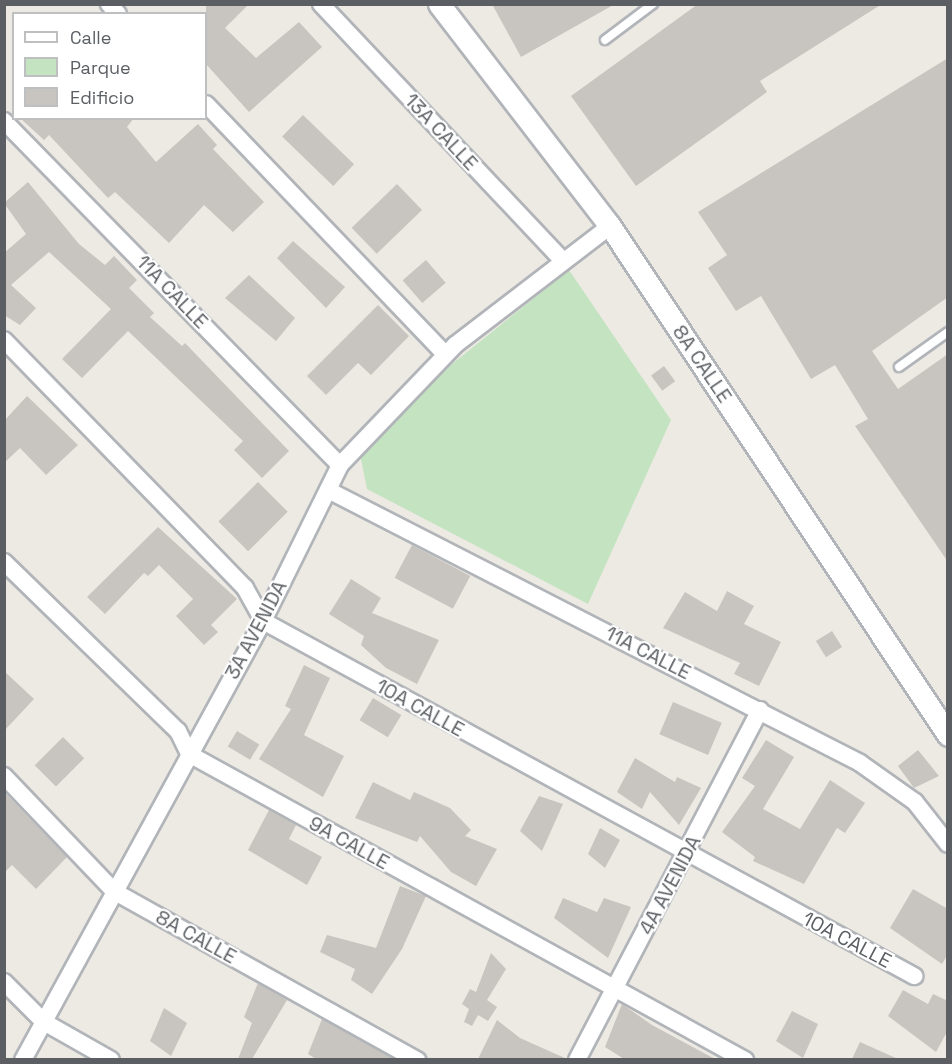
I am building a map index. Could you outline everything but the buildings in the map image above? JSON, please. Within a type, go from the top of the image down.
[{"type":"street","name":"13A CALLE","points":[[321,4],[561,259]]},
{"type":"street","name":"8A CALLE","points":[[439,4],[610,226],[948,735]]},
{"type":"street","points":[[207,105],[445,354]]},
{"type":"street","name":"11A CALLE","points":[[4,120],[340,465]]},
{"type":"street","name":"3A AVENIDA","points":[[23,1059],[263,621],[340,465],[445,354],[561,259],[610,226]]},
{"type":"street","name":"10A CALLE","points":[[4,340],[236,577],[263,621],[687,855],[914,976]]},
{"type":"street","name":"11A CALLE","points":[[328,490],[860,763],[915,801],[948,844]]},
{"type":"street","points":[[4,562],[178,731],[189,754]]},
{"type":"street","name":"4A AVENIDA","points":[[577,1059],[687,855],[760,710]]},
{"type":"street","name":"9A CALLE","points":[[189,754],[613,991],[745,1059]]},
{"type":"street","name":"8A CALLE","points":[[4,776],[115,892],[417,1059]]},
{"type":"street","points":[[4,982],[44,1022],[111,1059]]},
{"type":"lane","points":[[605,40],[654,4]]},
{"type":"lane","points":[[900,367],[948,332]]},
{"type":"green space","points":[[569,270],[671,420],[588,604],[367,489],[360,454],[452,364]]}]
